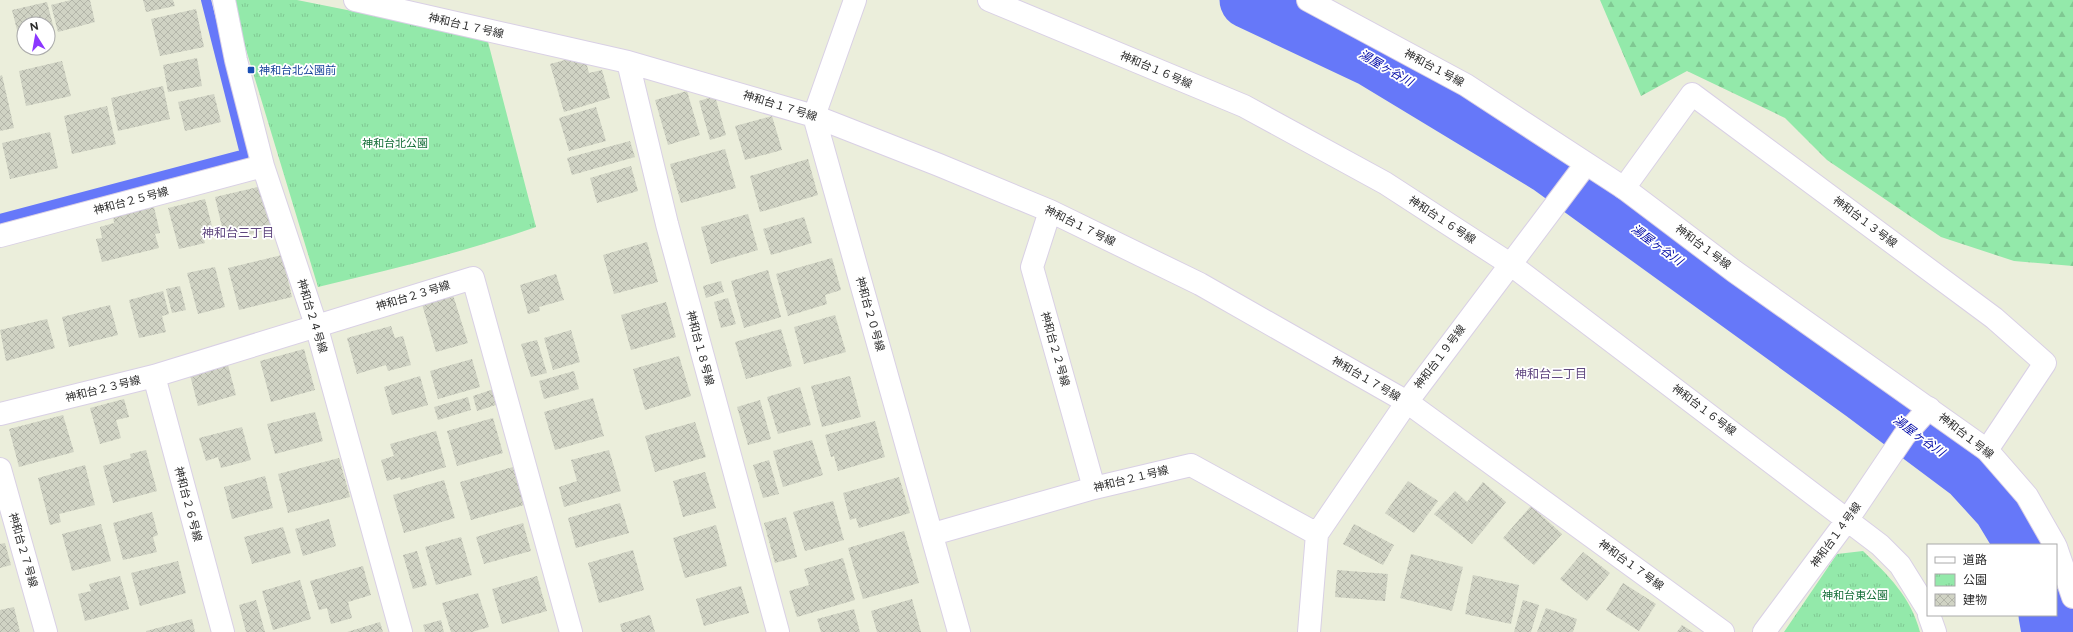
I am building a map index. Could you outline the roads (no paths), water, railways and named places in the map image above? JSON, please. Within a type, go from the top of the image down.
[{"type":"street","name":"神和台２４号線","points":[[224,0],[236,60],[263,166],[316,325],[401,632]]},
{"type":"street","name":"神和台１７号線","points":[[355,0],[628,62],[814,116],[939,165],[1050,211],[1200,284],[1407,402],[1722,632]]},
{"type":"street","points":[[814,116],[855,0]]},
{"type":"street","name":"神和台１６号線","points":[[989,0],[1244,106],[1385,183],[1510,264],[1880,544],[1900,565],[1927,608]]},
{"type":"street","name":"神和台１号線","points":[[1308,0],[1466,85],[1624,188],[1747,280],[1987,450],[2027,496],[2055,544]]},
{"type":"street","name":"神和台１８号線","points":[[628,62],[667,224],[778,632]]},
{"type":"street","name":"神和台１３号線","points":[[1624,188],[1692,94],[1994,318],[2044,363],[1987,450]]},
{"type":"street","name":"神和台２０号線","points":[[814,116],[933,534],[959,632]]},
{"type":"street","name":"神和台１９号線","points":[[1309,632],[1317,534],[1407,402],[1586,164]]},
{"type":"street","name":"神和台２５号線","points":[[0,236],[263,166]]},
{"type":"street","name":"神和台２２号線","points":[[1050,211],[1032,267],[1094,488]]},
{"type":"street","name":"神和台２３号線","points":[[0,414],[154,376],[473,278],[571,632]]},
{"type":"street","name":"神和台２６号線","points":[[154,376],[223,632]]},
{"type":"street","name":"神和台１４号線","points":[[1764,632],[1848,519],[1904,436],[1929,408]]},
{"type":"street","name":"神和台２１号線","points":[[933,534],[1094,488],[1191,465],[1317,534]]},
{"type":"street","name":"神和台２７号線","points":[[0,469],[46,632]]},
{"type":"street","name":"神和台１号線","points":[[2057,549],[2073,597]]},
{"type":"street","points":[[1930,616],[1935,632]]},
{"type":"waterway","points":[[0,219],[245,154],[206,0]]},
{"type":"waterway","name":"湯屋ヶ谷川","points":[[1248,0],[1373,59],[1548,165],[1863,393],[1970,473],[2001,507],[2023,544]]},
{"type":"waterway","name":"湯屋ヶ谷川","points":[[2047,616],[2050,632]]},
{"type":"place","name":"神和台北公園前","points":[[251,70]]},
{"type":"district","name":"神和台三丁目","points":[[238,233]]},
{"type":"district","name":"神和台二丁目","points":[[1551,374]]},
{"type":"park label","name":"神和台北公園","points":[[395,143]]},
{"type":"park label","name":"神和台東公園","points":[[1855,595]]}]
